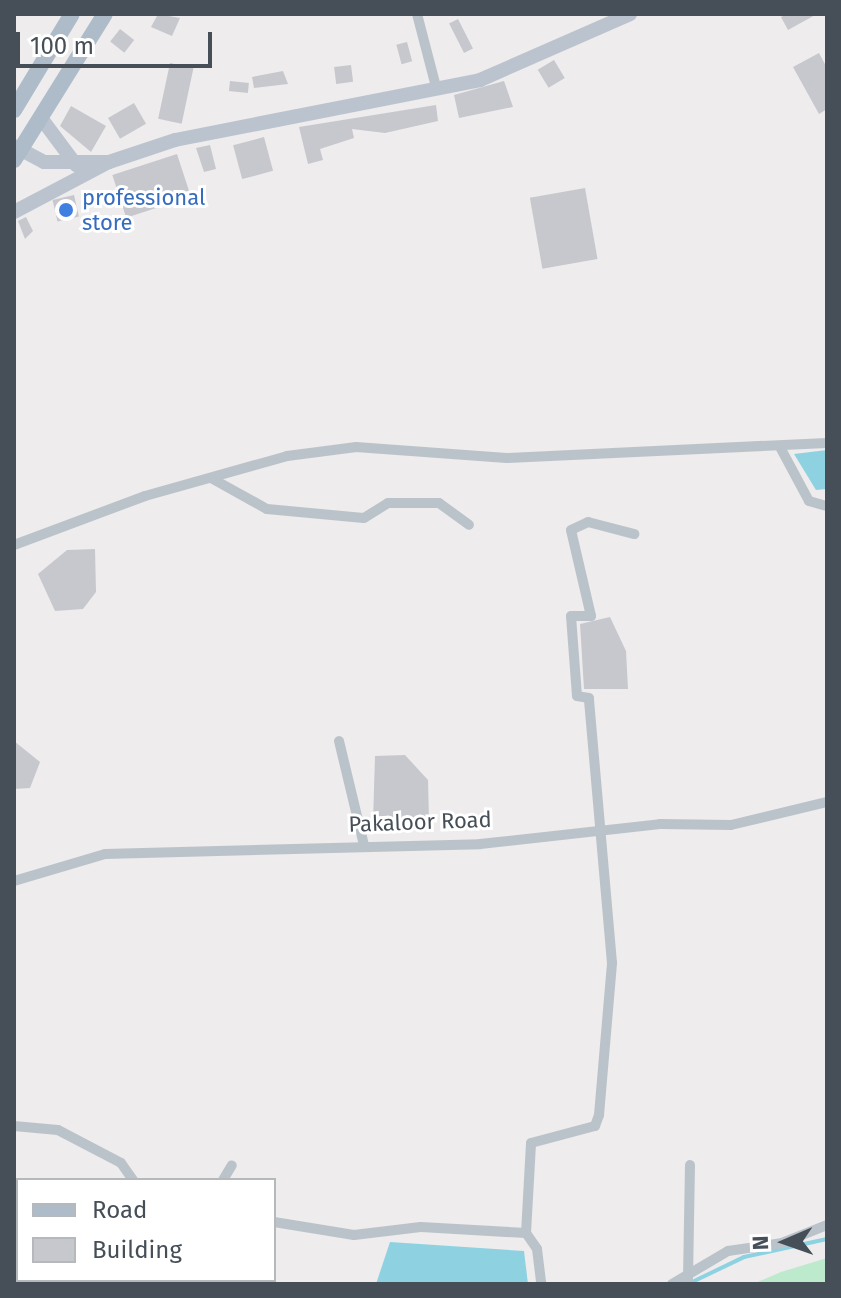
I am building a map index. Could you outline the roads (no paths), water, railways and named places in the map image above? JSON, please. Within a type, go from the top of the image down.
[{"type":"main road","points":[[14,110],[72,14]]},
{"type":"main road","points":[[105,14],[41,118],[16,152],[44,162],[76,165],[109,162]]},
{"type":"main road","points":[[14,212],[109,162],[175,140],[480,80],[630,14]]},
{"type":"main road","points":[[41,118],[76,165]]},
{"type":"street","points":[[417,14],[436,87]]},
{"type":"street","points":[[14,545],[211,478],[356,447],[507,458],[827,443]]},
{"type":"street","points":[[780,447],[809,501],[827,506]]},
{"type":"street","points":[[211,478],[267,509],[364,518],[388,503],[439,503],[469,525]]},
{"type":"street","points":[[541,1284],[537,1249],[526,1233],[531,1143],[595,1126],[599,1115],[612,963],[589,698],[577,696],[571,616],[591,616],[571,530],[588,522],[634,534]]},
{"type":"street","points":[[339,741],[364,845]]},
{"type":"street","name":"Pakaloor Road","points":[[14,881],[105,854],[480,844],[598,829],[731,825],[827,802]]},
{"type":"street","points":[[14,1126],[58,1130],[121,1163],[132,1178]]},
{"type":"street","points":[[224,1178],[232,1165]]},
{"type":"street","points":[[688,1279],[690,1165]]},
{"type":"street","points":[[276,1222],[354,1235],[421,1227],[526,1233]]},
{"type":"street","points":[[672,1284],[688,1279],[728,1251],[782,1243],[827,1225]]},
{"type":"water","points":[[827,450],[827,489],[816,490],[794,454]]},
{"type":"water","points":[[390,1242],[524,1251],[528,1284],[376,1284]]},
{"type":"waterway","points":[[688,1284],[744,1257],[827,1239]]},
{"type":"place","name":"professional store","points":[[66,210]]}]
